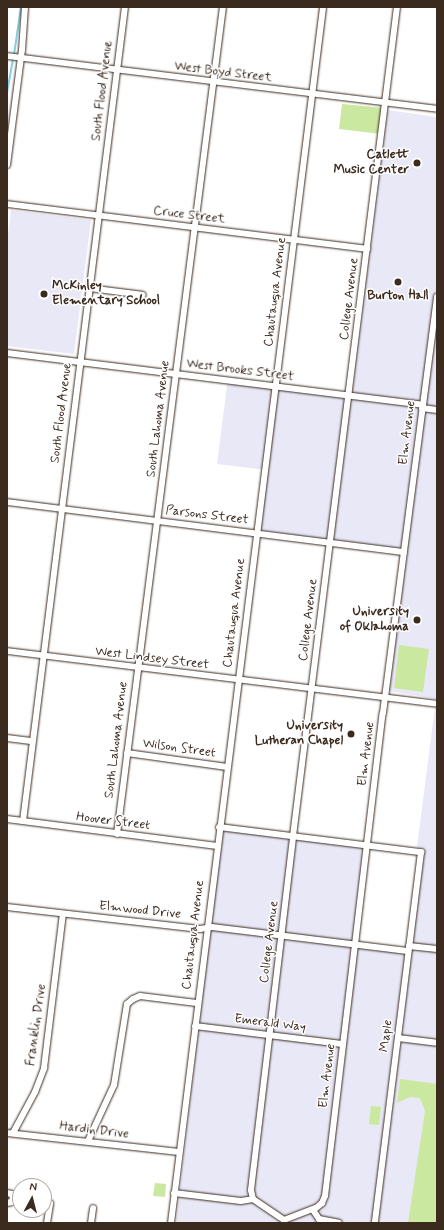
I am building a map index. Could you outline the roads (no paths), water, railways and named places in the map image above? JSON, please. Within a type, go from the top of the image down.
[{"type":"street","points":[[7,165],[25,7]]},
{"type":"street","name":"South Flood Avenue","points":[[23,821],[79,362],[125,7]]},
{"type":"street","name":"South Lahoma Avenue","points":[[117,834],[223,7]]},
{"type":"street","name":"Chautauqua Avenue","points":[[171,1223],[216,846],[323,7]]},
{"type":"street","name":"College Avenue","points":[[253,1199],[251,1190],[293,836],[397,7]]},
{"type":"street","name":"West Boyd Street","points":[[7,56],[117,71],[437,109]]},
{"type":"street","name":"Cruce Street","points":[[7,204],[367,249]]},
{"type":"street","points":[[89,288],[143,295]]},
{"type":"street","name":"Elm Avenue","points":[[313,1210],[322,1204],[325,1196],[342,1044],[385,697],[437,296]]},
{"type":"street","name":"West Brooks Street","points":[[7,353],[349,396],[437,410]]},
{"type":"street","name":"Parsons Street","points":[[7,502],[404,552]]},
{"type":"street","name":"West Lindsey Street","points":[[7,651],[237,681],[437,704]]},
{"type":"street","points":[[7,738],[33,741]]},
{"type":"street","name":"Wilson Street","points":[[128,753],[227,767]]},
{"type":"street","name":"Hoover Street","points":[[7,819],[216,846]]},
{"type":"street","points":[[219,827],[367,844]]},
{"type":"street","name":"Maple","points":[[367,844],[421,852],[375,1223]]},
{"type":"street","name":"Elmwood Drive","points":[[7,907],[200,929],[206,928],[282,935],[366,946],[437,949]]},
{"type":"street","name":"Franklin Drive","points":[[10,1133],[35,1092],[44,1068],[63,914]]},
{"type":"street","points":[[88,1141],[114,1085],[127,1004],[132,999],[140,996],[197,1003]]},
{"type":"street","name":"Emerald Way","points":[[194,1026],[342,1044]]},
{"type":"street","points":[[398,1038],[437,1043]]},
{"type":"street","name":"Hardin Drive","points":[[10,1133],[179,1152]]},
{"type":"street","points":[[7,1192],[12,1194],[13,1198],[11,1202],[7,1204]]},
{"type":"street","points":[[174,1193],[241,1201],[253,1199],[284,1222],[313,1210],[319,1219],[339,1223]]},
{"type":"street","points":[[91,1223],[93,1208]]},
{"type":"waterway","points":[[14,55],[21,7]]},
{"type":"waterway","points":[[7,93],[13,58]]},
{"type":"place","name":"Catlett Music Center","points":[[417,163]]},
{"type":"place","name":"Burton Hall","points":[[398,282]]},
{"type":"place","name":"McKinley Elementary School","points":[[44,294]]},
{"type":"place","name":"University of Oklahoma","points":[[417,620]]},
{"type":"place","name":"University Lutheran Chapel","points":[[351,734]]}]
